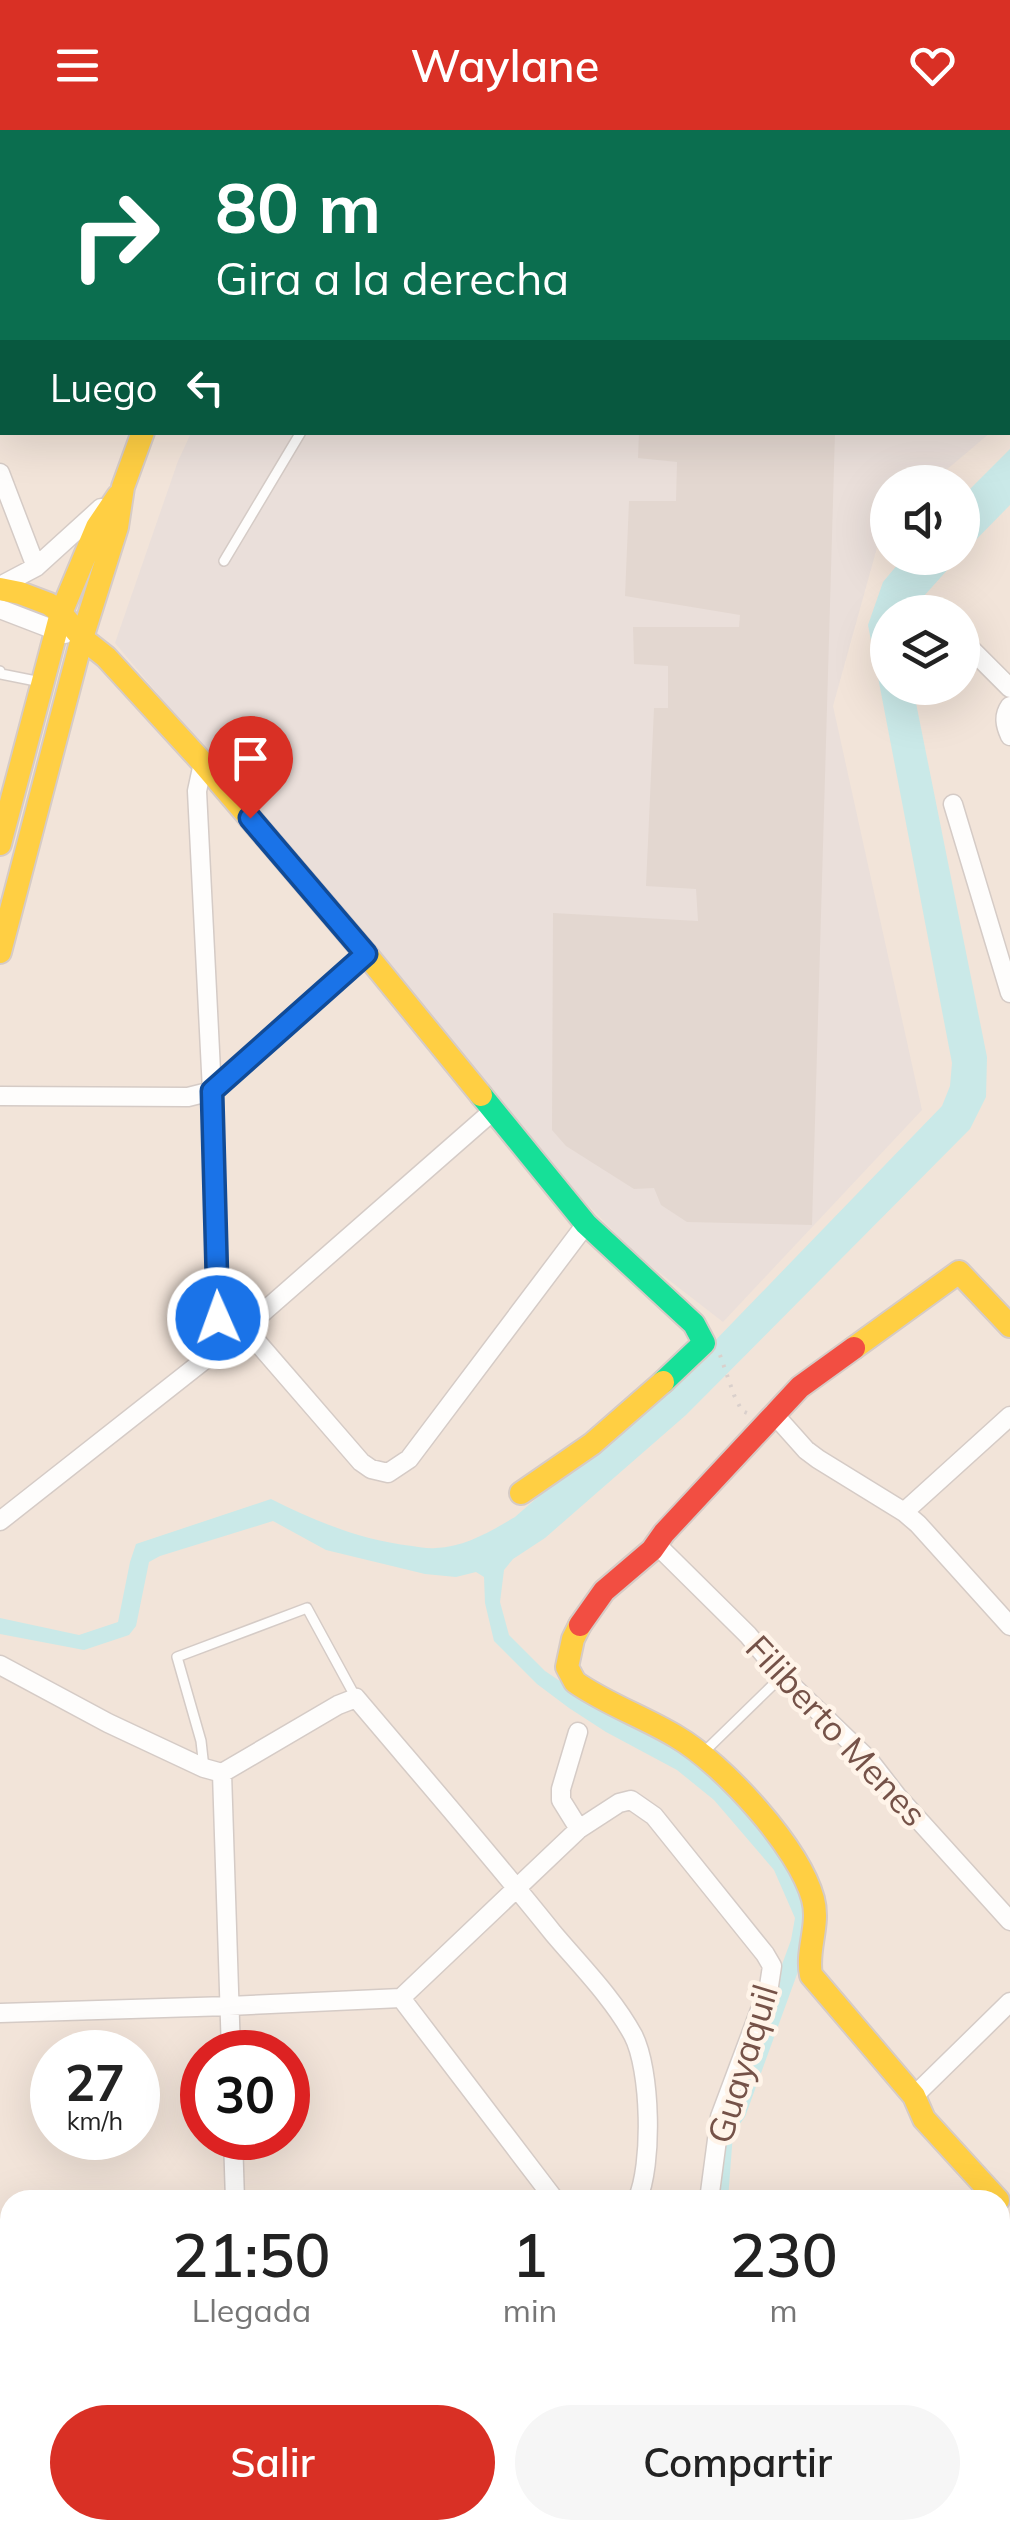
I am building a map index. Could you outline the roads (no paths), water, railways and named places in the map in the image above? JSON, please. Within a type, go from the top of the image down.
[{"type":"street","points":[[0,952],[82,638],[118,527],[124,487],[142,435]]},
{"type":"street","points":[[0,473],[36,567]]},
{"type":"street","points":[[0,588],[36,567],[124,487]]},
{"type":"street","points":[[0,844],[59,623],[97,527],[124,487]]},
{"type":"street","points":[[0,588],[48,604],[59,623]]},
{"type":"street","points":[[0,609],[59,623],[106,657],[366,954],[586,1224],[694,1324],[704,1343],[696,1353],[592,1444],[521,1493]]},
{"type":"street","points":[[980,658],[1010,688]]},
{"type":"street","points":[[1010,706],[1005,723],[1010,736]]},
{"type":"street","points":[[203,764],[197,791],[212,1091],[218,1318],[223,1345]]},
{"type":"street","points":[[953,804],[1010,993]]},
{"type":"street","points":[[0,1096],[188,1097],[212,1091],[366,954]]},
{"type":"street","points":[[0,1521],[245,1328],[494,1110]]},
{"type":"street","points":[[245,1328],[361,1462],[388,1473],[409,1459],[586,1224]]},
{"type":"street","points":[[703,1753],[575,1682],[567,1667],[572,1639],[591,1607],[620,1576],[658,1546],[664,1533],[800,1387],[959,1272],[1010,1326]]},
{"type":"street","points":[[773,1414],[818,1459],[904,1512],[1010,1626]]},
{"type":"street","points":[[904,1512],[1010,1416]]},
{"type":"street","name":"Filiberto Menes","points":[[658,1546],[869,1760],[1010,1921]]},
{"type":"street","points":[[0,1665],[108,1723],[213,1770]]},
{"type":"street","points":[[213,1770],[356,1698],[518,1889],[634,2037],[644,2066],[647,2092],[645,2181],[641,2190]]},
{"type":"street","points":[[0,2014],[401,1998],[579,1829],[561,1800],[560,1789],[578,1732]]},
{"type":"street","name":"Guayaquil","points":[[703,1753],[721,1768],[790,1852],[811,1886],[816,1903],[811,1975],[914,2096],[924,2119],[989,2190]]},
{"type":"street","points":[[213,1770],[230,2030]]},
{"type":"street","name":"Guayaquil","points":[[579,1829],[619,1803],[631,1800],[654,1816],[772,1966],[769,1986],[720,2117],[709,2190]]},
{"type":"street","points":[[401,1998],[547,2190]]},
{"type":"street","points":[[914,2096],[1010,2002]]},
{"type":"street","points":[[235,2160],[236,2190]]},
{"type":"lane","points":[[224,562],[300,435]]},
{"type":"lane","points":[[0,671],[44,682]]},
{"type":"lane","points":[[213,1770],[177,1657],[307,1608],[356,1698]]},
{"type":"lane","points":[[703,1753],[782,1676]]},
{"type":"water","points":[[1010,449],[1010,505],[980,536],[980,479]]},
{"type":"water","points":[[889,575],[943,575],[925,595],[878,595]]},
{"type":"water","points":[[883,705],[916,705],[987,1057],[986,1097],[970,1129],[686,1415],[545,1538],[513,1559],[504,1570],[500,1602],[509,1635],[545,1671],[612,1716],[682,1754],[725,1789],[786,1861],[809,1908],[800,1966],[745,2117],[733,2133],[729,2190],[717,2190],[722,2128],[791,1940],[795,1918],[774,1870],[714,1800],[677,1770],[569,1708],[537,1684],[494,1641],[485,1603],[484,1577],[476,1572],[456,1577],[425,1574],[326,1550],[273,1521],[149,1562],[136,1626],[129,1635],[84,1650],[0,1634],[0,1618],[79,1635],[118,1622],[136,1544],[271,1499],[357,1535],[424,1548],[457,1545],[497,1528],[515,1517],[707,1349],[942,1106],[950,1086],[952,1063]]}]
